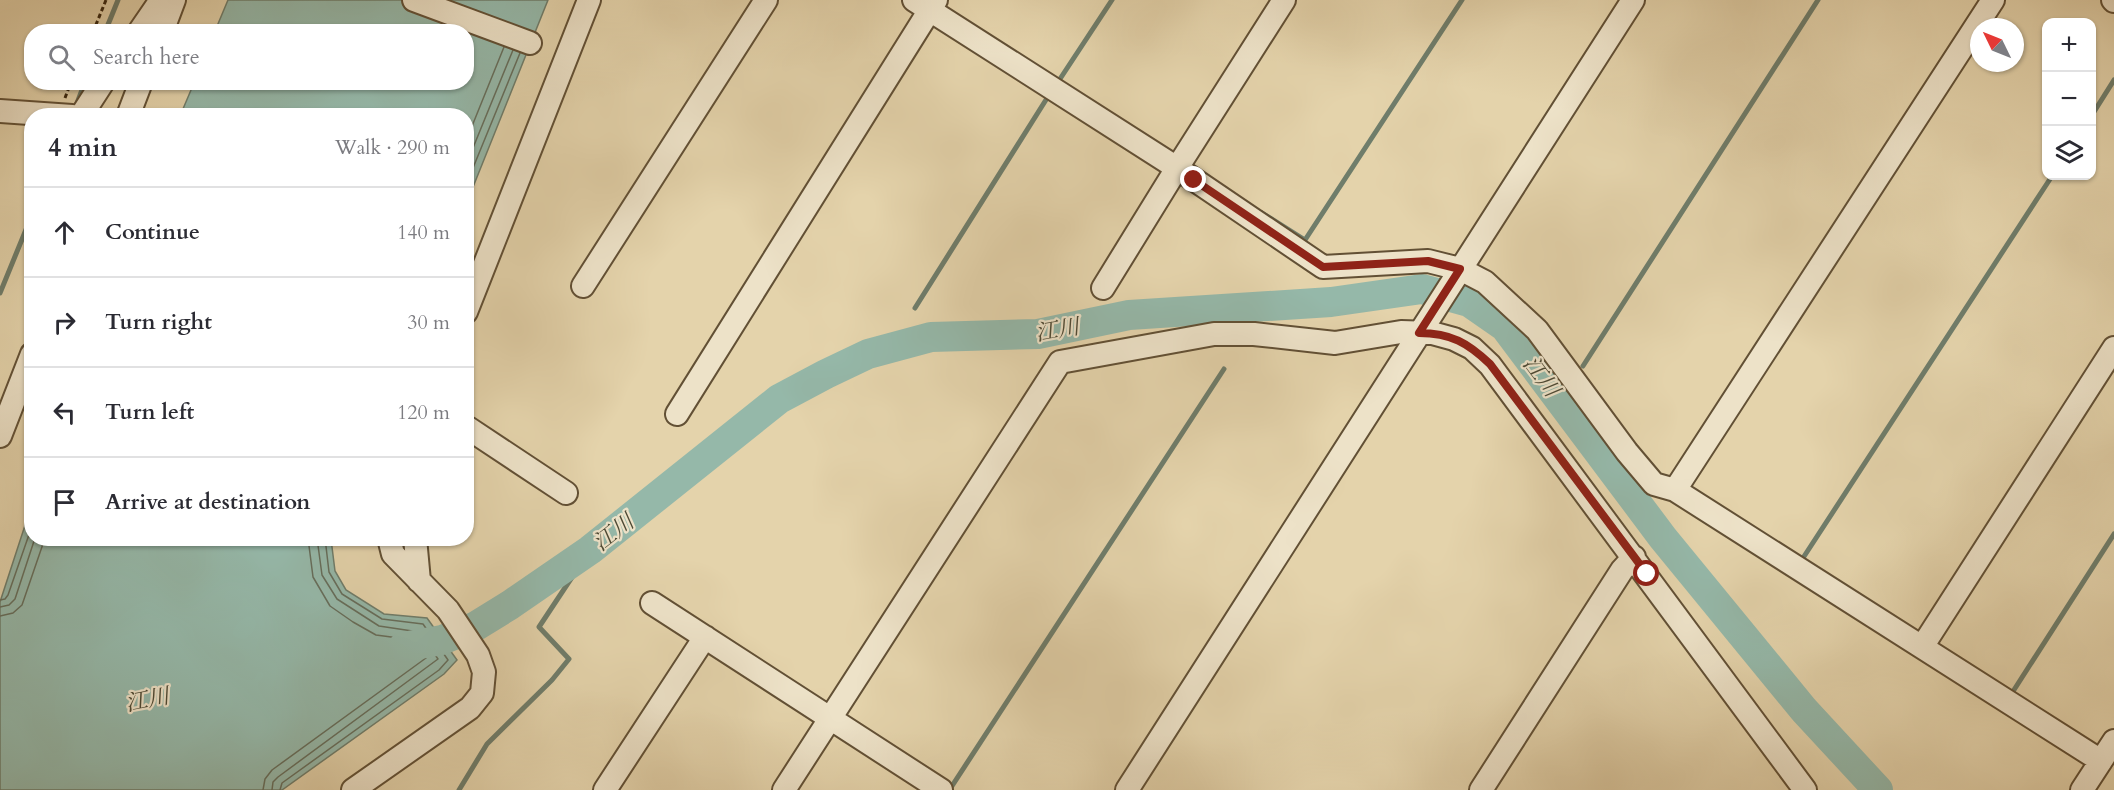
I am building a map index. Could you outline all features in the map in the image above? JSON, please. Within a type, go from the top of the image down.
[{"type":"street","points":[[144,24],[161,0]]},
{"type":"street","points":[[165,24],[174,0]]},
{"type":"street","points":[[414,0],[530,43]]},
{"type":"street","points":[[474,292],[589,0]]},
{"type":"street","points":[[584,286],[766,0]]},
{"type":"street","points":[[1103,288],[1284,0]]},
{"type":"street","points":[[1127,790],[1632,0]]},
{"type":"street","points":[[1675,490],[1993,0]]},
{"type":"street","points":[[677,414],[927,3],[1323,267],[1428,261],[1485,282],[1537,330],[1627,452],[1654,484],[1675,490],[2101,761]]},
{"type":"street","points":[[86,108],[98,90]]},
{"type":"street","points":[[131,108],[138,90]]},
{"type":"street","points":[[0,111],[24,113]]},
{"type":"street","points":[[784,790],[1059,362],[1214,334],[1254,334],[1335,343],[1422,328],[1472,348],[1490,364],[1805,790]]},
{"type":"street","points":[[1922,647],[2114,348]]},
{"type":"street","points":[[0,436],[24,374]]},
{"type":"street","points":[[474,432],[566,493]]},
{"type":"street","points":[[352,790],[470,708],[482,693],[484,672],[478,655],[448,610],[393,554],[391,546]]},
{"type":"street","points":[[417,546],[419,581]]},
{"type":"street","points":[[1481,790],[1622,570],[1634,556]]},
{"type":"street","points":[[652,603],[941,790]]},
{"type":"street","points":[[605,790],[705,637]]},
{"type":"street","points":[[2082,790],[2114,741]]},
{"type":"path","points":[[96,24],[106,0]]},
{"type":"water","points":[[228,0],[548,0],[474,185],[474,108],[183,108],[191,90],[474,90],[474,24],[218,24]]},
{"type":"water","points":[[24,528],[24,546],[332,546],[335,571],[346,590],[384,614],[427,618],[457,660],[444,674],[282,790],[0,790],[0,602]]},
{"type":"waterway","points":[[108,24],[118,0]]},
{"type":"waterway","points":[[1058,82],[1112,0]]},
{"type":"waterway","points":[[1262,213],[1305,240],[1462,0]]},
{"type":"waterway","points":[[1583,366],[1818,0]]},
{"type":"waterway","points":[[2096,109],[2114,80]]},
{"type":"waterway","points":[[76,106],[82,90]]},
{"type":"waterway","points":[[915,308],[1049,95]]},
{"type":"waterway","points":[[1803,558],[2049,180]]},
{"type":"waterway","points":[[0,293],[24,234]]},
{"type":"waterway","name":"江川","points":[[403,647],[442,640],[476,626],[510,605],[590,550],[779,399],[868,354],[931,337],[1038,334],[1129,315],[1331,302],[1422,289],[1469,302],[1505,327],[1663,538],[1804,710],[1878,790]]},
{"type":"waterway","points":[[950,789],[1224,369]]},
{"type":"waterway","points":[[2012,693],[2114,534]]},
{"type":"waterway","points":[[459,790],[487,744],[552,680],[569,659],[539,627],[590,550]]},
{"type":"route","points":[[1194,180],[1323,267],[1428,261],[1460,269],[1419,333],[1432,333],[1454,339],[1472,348],[1490,364],[1647,574]]}]
